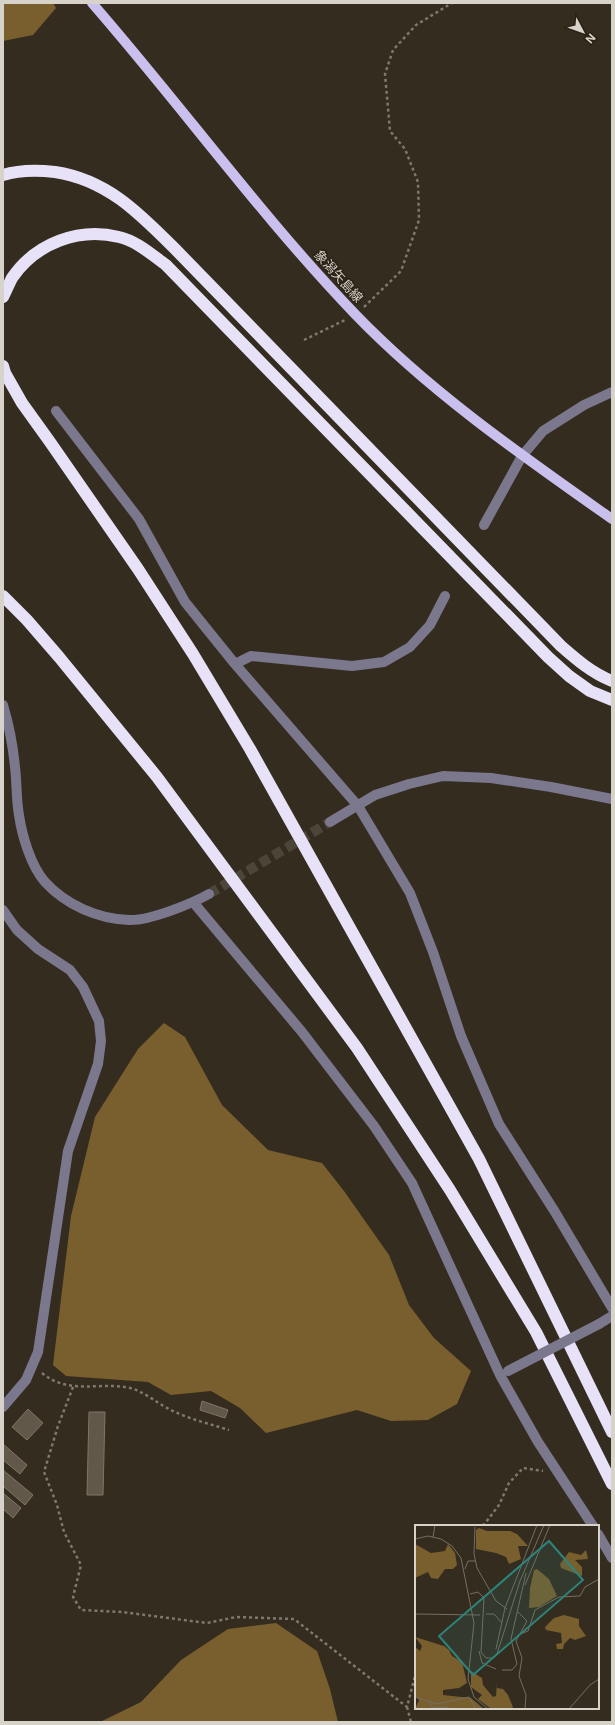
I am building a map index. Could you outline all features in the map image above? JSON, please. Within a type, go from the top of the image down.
[{"type":"highway","points":[[3,175],[11,172],[43,170],[69,174],[97,184],[122,199],[179,252],[561,646],[580,663],[601,677],[612,681]]},
{"type":"highway","points":[[3,297],[12,278],[30,259],[50,244],[73,236],[94,234],[120,237],[142,248],[166,265],[548,657],[569,676],[590,691],[612,700]]},
{"type":"highway","points":[[3,366],[5,374],[22,403],[138,569],[193,654],[250,749],[479,1159],[612,1432]]},
{"type":"highway","points":[[3,596],[27,620],[157,777],[352,1042],[450,1190],[536,1332],[612,1484]]},
{"type":"main road","name":"象潟矢島線","points":[[92,3],[272,221],[356,314],[407,362],[458,405],[522,456],[612,519]]},
{"type":"street","points":[[484,525],[522,456],[543,431],[584,405],[612,392]]},
{"type":"street","points":[[56,411],[139,519],[185,602],[235,664],[358,806],[410,893],[433,952],[461,1036],[499,1124],[555,1212],[612,1308]]},
{"type":"street","points":[[235,664],[251,656],[352,666],[384,662],[410,647],[430,626],[445,596]]},
{"type":"street","points":[[3,704],[15,766],[19,815],[29,854],[45,881],[70,903],[98,915],[130,920],[156,915],[193,902],[209,894]]},
{"type":"street","points":[[330,822],[358,806],[375,794],[443,776],[491,778],[551,787],[612,800]]},
{"type":"street","points":[[193,902],[302,1032],[374,1126],[412,1183],[538,1442],[567,1484],[592,1525]]},
{"type":"street","points":[[3,910],[18,930],[38,948],[70,970],[83,987],[98,1021],[101,1041],[98,1064],[68,1151],[38,1352],[26,1380],[3,1407]]},
{"type":"street","points":[[504,1373],[612,1316]]},
{"type":"street","points":[[599,1536],[612,1558]]},
{"type":"path","points":[[304,340],[356,314],[401,271],[419,220],[418,182],[404,149],[390,131],[385,74],[393,50],[416,25],[452,3]]},
{"type":"path","points":[[33,1364],[48,1378],[73,1387],[126,1387],[145,1394],[172,1411],[229,1430]]},
{"type":"path","points":[[73,1387],[58,1426],[44,1472],[57,1505],[64,1532],[81,1565],[73,1597],[81,1610],[122,1612],[207,1623],[236,1617],[294,1619],[406,1707],[411,1722]]},
{"type":"path","points":[[484,1525],[500,1504],[508,1483],[523,1468],[543,1471],[567,1484]]},
{"type":"path","points":[[406,1707],[415,1676]]},
{"type":"shaded area","points":[[3,3],[53,3],[56,8],[33,35],[3,41]]},
{"type":"shaded area","points":[[164,1023],[185,1037],[222,1105],[268,1150],[322,1163],[344,1191],[389,1255],[409,1305],[434,1338],[471,1371],[457,1404],[428,1420],[391,1421],[357,1410],[266,1433],[240,1408],[211,1391],[171,1395],[148,1382],[66,1376],[53,1365],[71,1216],[95,1117],[138,1049]]},
{"type":"shaded area","points":[[276,1623],[317,1651],[330,1689],[338,1722],[100,1722],[141,1702],[181,1660],[228,1629]]},
{"type":"building","points":[[202,1401],[228,1410],[225,1418],[200,1410]]},
{"type":"building","points":[[28,1409],[43,1423],[27,1440],[12,1427]]},
{"type":"building","points":[[89,1412],[105,1412],[103,1495],[87,1495]]},
{"type":"building","points":[[3,1444],[27,1465],[20,1474],[3,1460]]},
{"type":"building","points":[[3,1470],[33,1495],[25,1505],[3,1486]]},
{"type":"building","points":[[3,1493],[21,1508],[13,1518],[3,1509]]},
{"type":"tunnel","points":[[209,894],[330,822]]}]
